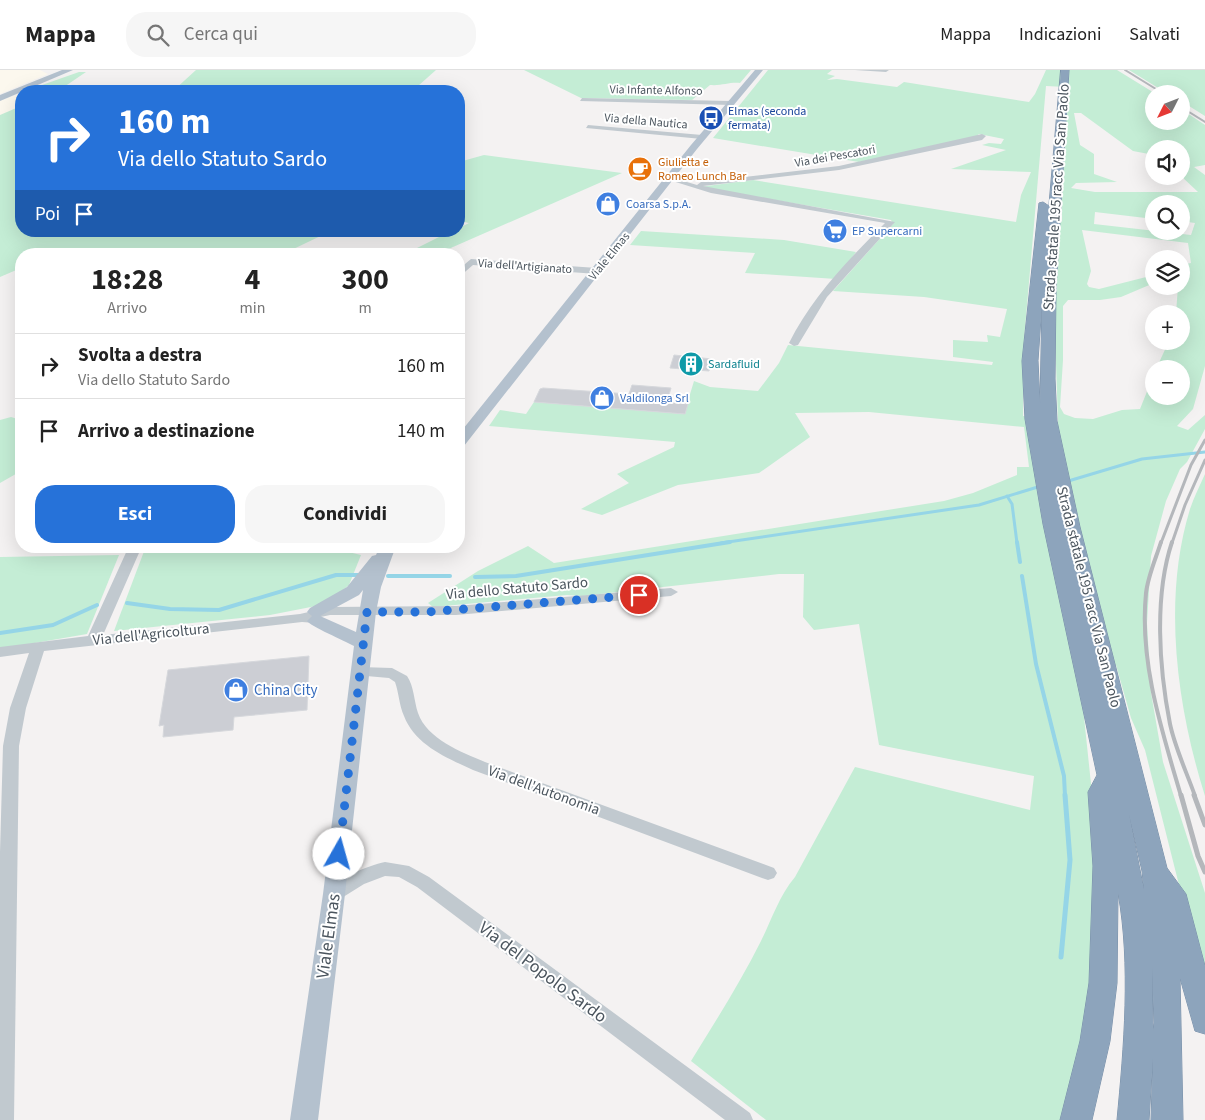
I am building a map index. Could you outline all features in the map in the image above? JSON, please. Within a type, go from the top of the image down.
[{"type":"highway","name":"Strada statale 195 racc Via San Paolo","points":[[1041,420],[1047,380],[1049,289],[1059,86],[1056,70]]},
{"type":"highway","name":"Strada statale 195 racc Via San Paolo","points":[[1065,70],[1059,86],[1030,361],[1041,420],[1066,507],[1095,664],[1109,775],[1137,921],[1139,1044],[1132,1120]]},
{"type":"highway","name":"Strada statale 195 racc Via San Paolo","points":[[1095,664],[1155,871],[1165,954],[1168,1023],[1167,1120]]},
{"type":"highway","points":[[1076,1120],[1095,1041],[1103,984],[1106,866],[1100,792],[1109,775]]},
{"type":"highway","points":[[1155,871],[1173,894],[1205,1022]]},
{"type":"main road","points":[[32,85],[69,70]]},
{"type":"main road","name":"Viale Elmas","points":[[465,436],[702,137],[759,70]]},
{"type":"main road","points":[[0,98],[15,92]]},
{"type":"main road","points":[[311,617],[353,591],[384,553]]},
{"type":"main road","name":"Viale Elmas","points":[[304,1120],[334,894],[367,612],[372,587],[385,553]]},
{"type":"main road","points":[[311,617],[363,644]]},
{"type":"street","points":[[858,70],[886,70]]},
{"type":"street","points":[[656,101],[668,92]]},
{"type":"street","name":"Via Infante Alfonso","points":[[582,100],[731,103]]},
{"type":"street","name":"Via della Nautica","points":[[588,127],[702,137]]},
{"type":"street","name":"Via dei Pescatori","points":[[690,185],[839,168],[982,136]]},
{"type":"street","points":[[670,179],[711,191],[891,222],[861,252],[808,316],[794,343]]},
{"type":"street","name":"Via dell'Artigianato","points":[[465,268],[471,262],[597,271]]},
{"type":"street","points":[[93,640],[133,553]]},
{"type":"street","name":"Via dello Statuto Sardo","points":[[367,612],[427,612],[671,592]]},
{"type":"street","name":"Via dell'Agricoltura","points":[[0,652],[93,640],[311,617],[346,618],[367,612]]},
{"type":"street","points":[[3,1120],[11,746],[18,708],[38,647]]},
{"type":"street","name":"Via dell'Autonomia","points":[[360,672],[392,673],[402,679],[415,723],[424,733],[447,751],[480,766],[768,873]]},
{"type":"street","name":"Via del Popolo Sardo","points":[[334,894],[362,877],[379,871],[393,869],[403,871],[423,882],[742,1120]]},
{"type":"shaded area","points":[[0,70],[40,70],[48,74],[22,85],[15,85],[15,88],[0,94]]},
{"type":"shaded area","points":[[15,95],[15,110],[0,116],[0,101]]},
{"type":"green space","points":[[196,70],[436,70],[419,85],[180,85]]},
{"type":"green space","points":[[524,70],[751,70],[740,83],[710,85],[692,100],[581,98]]},
{"type":"green space","points":[[768,70],[832,70],[827,74],[835,76],[827,80],[837,79],[897,87],[904,82],[1029,102],[1035,94],[1046,70],[1117,70],[1145,87],[1145,130],[1190,130],[1190,115],[1205,125],[1205,165],[1194,167],[1205,175],[1205,366],[1193,409],[1177,426],[1188,430],[1205,415],[1205,429],[1187,462],[1180,469],[1166,501],[1151,556],[1147,623],[1151,693],[1163,762],[1205,893],[1205,988],[1145,750],[1131,718],[1116,665],[1074,662],[1082,698],[1095,822],[1093,982],[1066,1120],[766,1120],[691,1061],[745,972],[780,900],[795,877],[855,767],[1030,810],[1034,776],[879,745],[859,624],[814,630],[803,617],[804,574],[779,574],[582,596],[567,595],[433,607],[428,603],[478,571],[528,546],[554,563],[944,501],[973,493],[1017,475],[1017,467],[1029,467],[1024,427],[869,412],[795,413],[810,437],[759,473],[678,485],[602,515],[581,509],[629,483],[617,474],[674,447],[675,442],[489,426],[500,410],[526,414],[534,402],[684,414],[694,381],[710,387],[758,391],[779,363],[788,345],[992,365],[993,362],[953,357],[953,340],[988,342],[987,335],[1000,337],[1007,309],[924,297],[833,291],[893,224],[891,220],[699,187],[753,180],[1016,222],[1021,195],[1031,172],[951,169],[1006,150],[982,145],[989,143],[1001,144],[1004,139],[979,134],[974,138],[859,162],[713,138]],"holes":[[[1046,86],[1066,87],[1068,96],[1062,173],[1062,221],[1060,223],[1054,305],[1058,422],[1023,416],[1024,340]],[[1074,113],[1081,113],[1133,151],[1145,153],[1145,140],[1190,140],[1190,184],[1198,192],[1095,192],[1071,188],[1076,183],[1117,182],[1094,174],[1094,154],[1080,145]],[[1145,195],[1190,195],[1190,222],[1195,223],[1190,240],[1164,240],[1188,243],[1190,250],[1190,295],[1177,295],[1177,305],[1190,305],[1190,350],[1165,350],[1160,360],[1190,360],[1190,405],[1145,405],[1145,396],[1140,409],[1122,410],[1093,419],[1075,418],[1064,414],[1060,407],[1063,360],[1063,306],[1068,300],[1100,300],[1121,297],[1145,287],[1145,277],[1099,289],[1089,287],[1087,284],[1091,271],[1082,230],[1145,238],[1145,230],[1094,224],[1095,212],[1145,218]]]},
{"type":"green space","points":[[1129,70],[1205,70],[1205,116],[1190,107],[1190,85],[1153,85]]},
{"type":"green space","points":[[79,72],[86,72],[67,85],[42,85]]},
{"type":"green space","points":[[15,109],[15,237],[318,237],[296,248],[15,248],[15,271],[0,277],[0,115]]},
{"type":"green space","points":[[484,155],[622,173],[451,248],[417,248],[439,237],[465,237],[465,225],[469,223],[465,222],[465,160]]},
{"type":"green space","points":[[641,231],[784,240],[856,252],[836,279],[745,273],[755,253],[630,245]]},
{"type":"green space","points":[[11,417],[15,418],[15,474],[0,483],[0,420]]},
{"type":"green space","points":[[1205,474],[1205,796],[1195,762],[1181,690],[1176,653],[1175,616],[1181,544],[1190,509]]},
{"type":"green space","points":[[143,553],[353,553],[361,555],[349,585],[336,596],[316,606],[270,615],[114,631]]},
{"type":"green space","points":[[119,555],[87,634],[0,649],[0,557]]},
{"type":"building","name":"Sardafluid","points":[[674,355],[712,359],[709,371],[670,368]]},
{"type":"building","name":"Valdilonga Srl","points":[[632,385],[671,388],[667,402],[688,404],[685,414],[534,402],[540,389],[543,388],[629,394]]},
{"type":"building","name":"China City","points":[[309,656],[307,710],[234,717],[233,730],[163,737],[164,725],[159,726],[168,670]]},
{"type":"waterway","points":[[1065,482],[1142,459],[1205,452]]},
{"type":"waterway","points":[[1007,496],[1041,486]]},
{"type":"waterway","points":[[721,543],[979,505],[1007,496]]},
{"type":"waterway","points":[[1007,496],[1012,504],[1017,543]]},
{"type":"waterway","points":[[475,577],[516,576],[730,542]]},
{"type":"waterway","points":[[1017,542],[1020,562]]},
{"type":"waterway","points":[[127,603],[170,609],[219,610],[336,575],[358,575]]},
{"type":"waterway","points":[[388,576],[450,576]]},
{"type":"waterway","points":[[1022,576],[1036,664],[1064,776],[1065,796]]},
{"type":"waterway","points":[[0,633],[53,625],[97,605]]},
{"type":"waterway","points":[[1061,957],[1070,860],[1065,795]]},
{"type":"railway","points":[[1125,70],[1149,85]]},
{"type":"railway","points":[[1190,113],[1205,122]]},
{"type":"railway","points":[[1161,543],[1191,465],[1205,440]]},
{"type":"railway","points":[[1172,543],[1185,505],[1205,460]]},
{"type":"railway","points":[[1161,542],[1150,574],[1146,593],[1146,645],[1154,696],[1181,796]]},
{"type":"railway","points":[[1172,542],[1166,563],[1161,609],[1160,632],[1163,680],[1172,733],[1195,796]]},
{"type":"railway","points":[[1181,795],[1198,856],[1205,872]]},
{"type":"railway","points":[[1194,795],[1205,825]]},
{"type":"place","name":"Elmas (seconda fermata)","points":[[711,118]]},
{"type":"place","name":"Giulietta e Romeo Lunch Bar","points":[[640,169]]},
{"type":"place","name":"Coarsa S.p.A.","points":[[608,204]]},
{"type":"place","name":"EP Supercarni","points":[[835,231]]},
{"type":"place","name":"Sardafluid","points":[[691,364]]},
{"type":"place","name":"Valdilonga Srl","points":[[602,398]]},
{"type":"place","name":"China City","points":[[236,690]]},
{"type":"route","points":[[339,854],[367,612],[427,612],[639,595]]}]
